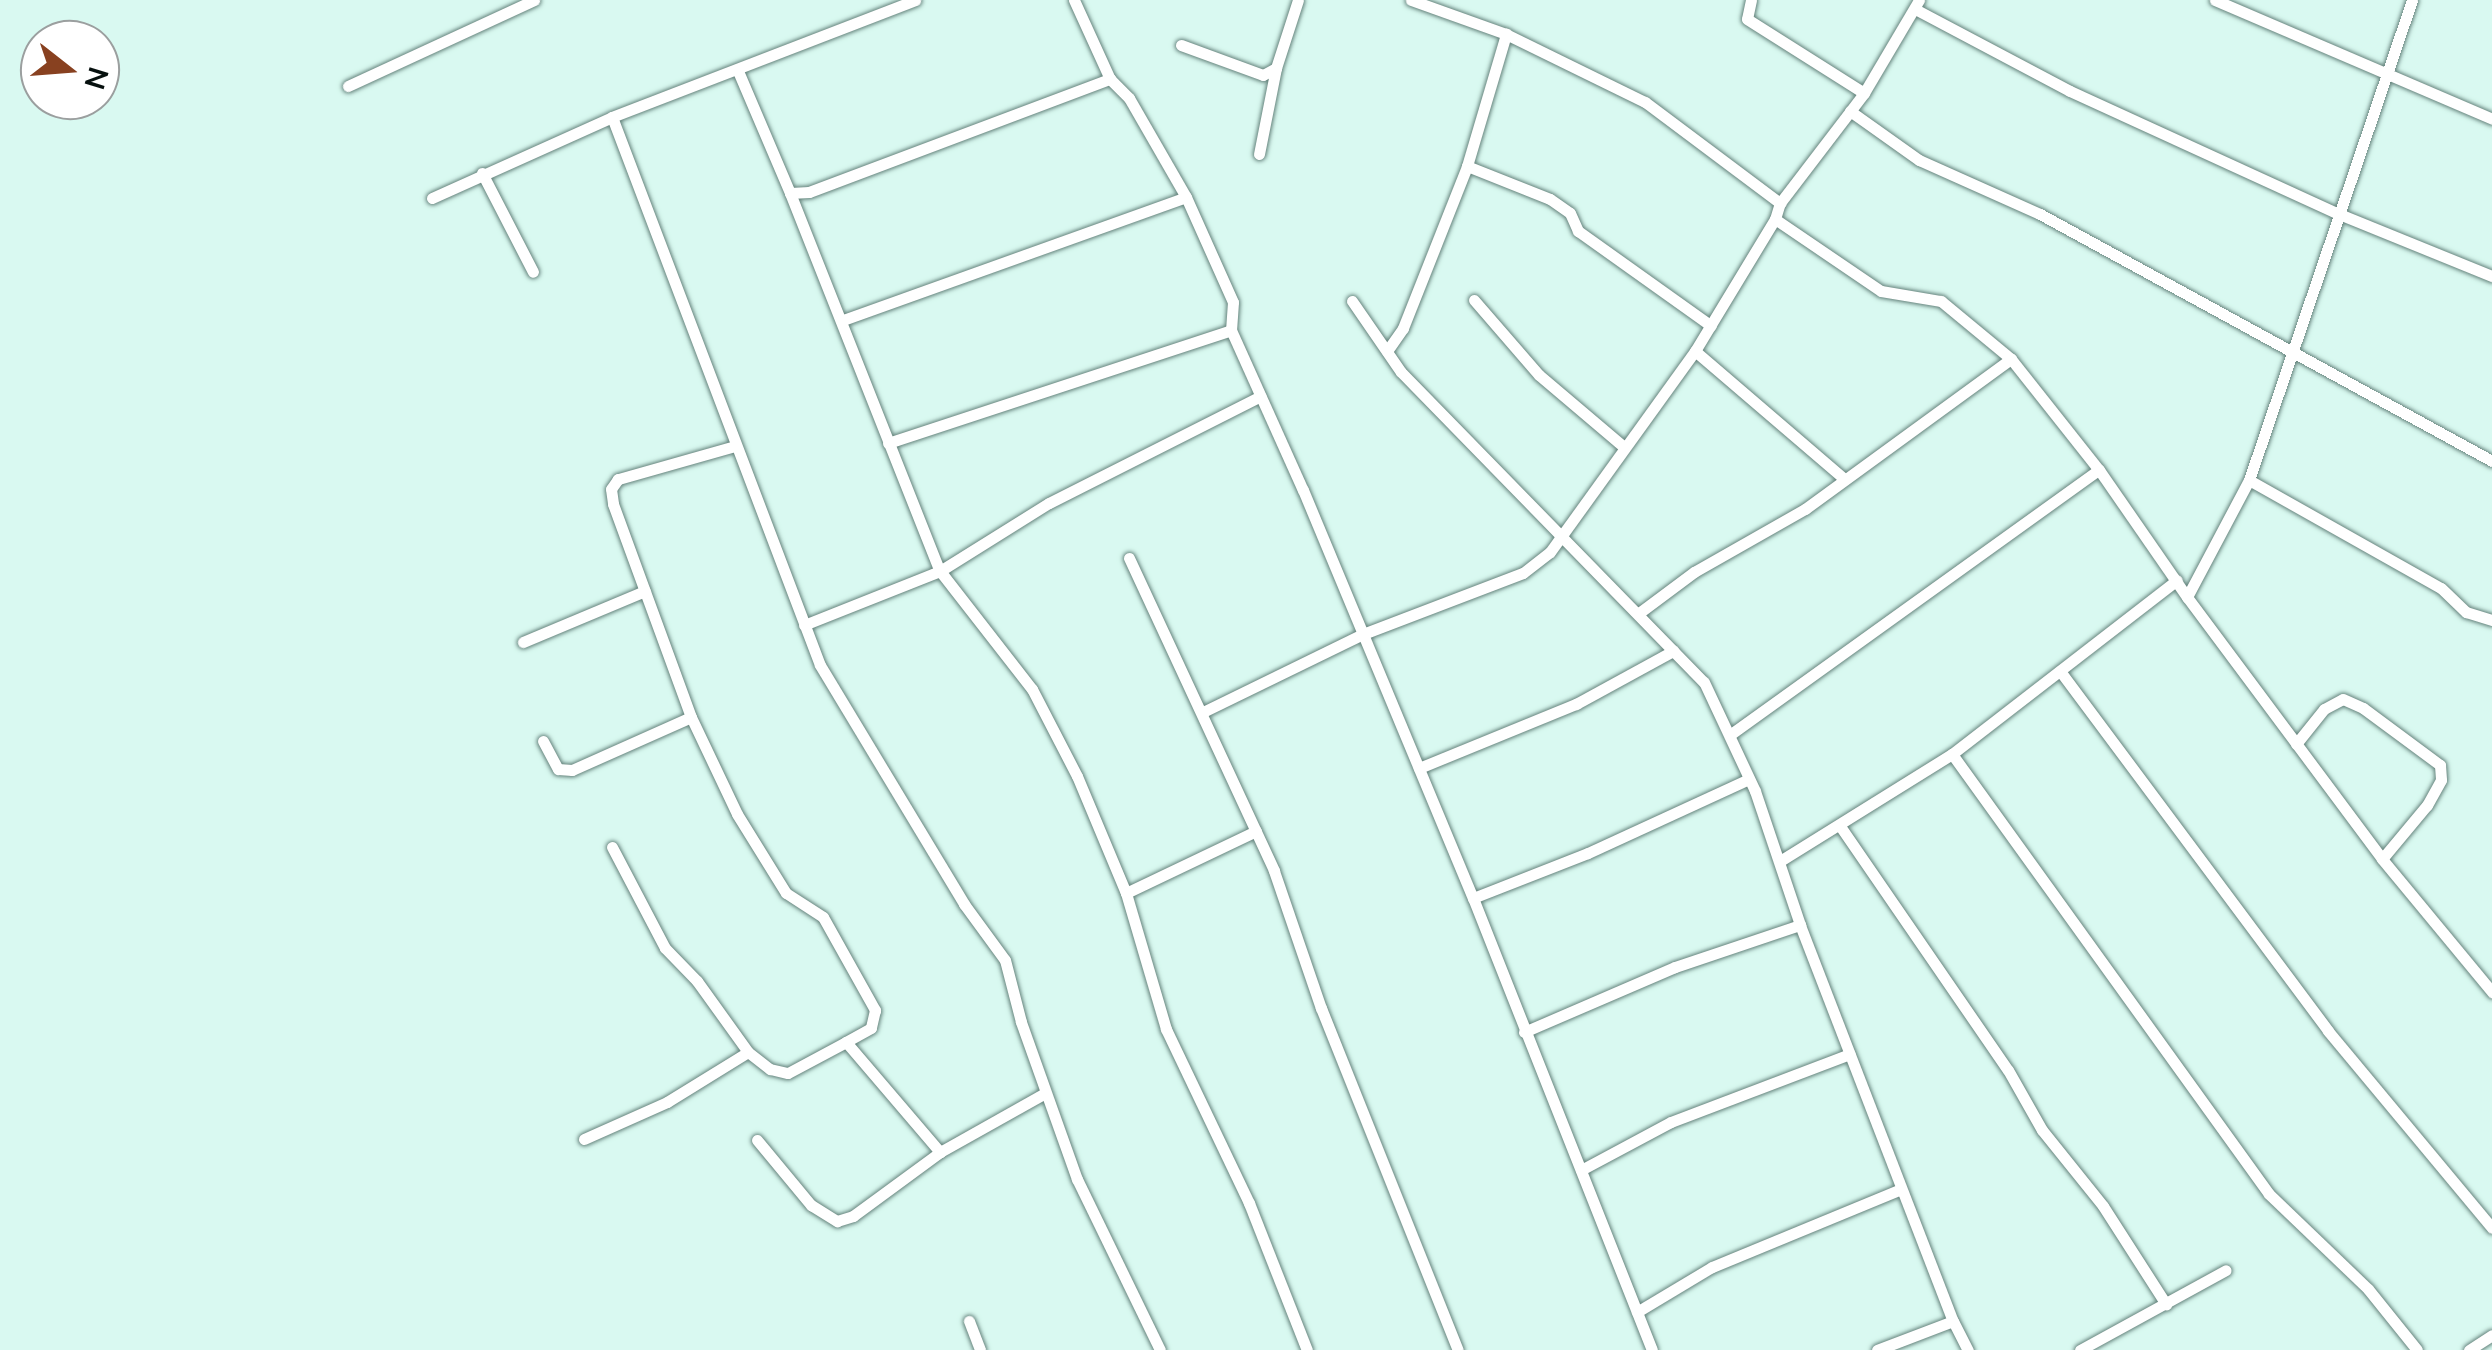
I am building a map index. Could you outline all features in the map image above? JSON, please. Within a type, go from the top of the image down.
[{"type":"street","points":[[348,86],[534,0]]},
{"type":"street","points":[[432,198],[612,117],[915,0]]},
{"type":"street","points":[[1074,0],[1110,79],[1129,98],[1186,198],[1233,302],[1231,330],[1473,898],[1652,1350]]},
{"type":"street","points":[[1259,154],[1276,68],[1298,0]]},
{"type":"street","points":[[1411,0],[1506,34],[1645,102],[1780,203]]},
{"type":"street","points":[[1750,0],[1747,19],[1864,93]]},
{"type":"street","points":[[2215,0],[2492,118]]},
{"type":"street","points":[[2187,597],[2248,480],[2412,0]]},
{"type":"street","points":[[1203,712],[1363,634],[1536,566],[1562,536],[1695,351],[1775,218],[1780,203],[1864,93],[1917,4],[2070,90],[2339,214],[2492,276]]},
{"type":"street","points":[[1387,351],[1404,328],[1466,166],[1506,34]]},
{"type":"street","points":[[1181,45],[1263,75],[1276,68]]},
{"type":"street","points":[[738,70],[843,320],[940,571],[1032,688],[1077,776],[1126,893],[1166,1029],[1249,1203],[1307,1350]]},
{"type":"street","points":[[790,193],[809,192],[1110,79]]},
{"type":"street","points":[[1850,112],[1919,160],[2040,214],[2492,462]]},
{"type":"street","points":[[612,117],[820,666],[932,851],[1006,960],[1045,1092],[1076,1179],[1160,1350]]},
{"type":"street","points":[[1466,166],[1550,199],[1570,212],[1578,230],[1711,326]]},
{"type":"street","points":[[482,173],[533,272]]},
{"type":"street","points":[[843,320],[1186,198]]},
{"type":"street","points":[[1775,218],[1881,291],[1941,301],[2012,359],[2100,470],[2187,597],[2382,858],[2492,992]]},
{"type":"street","points":[[1352,300],[1401,372],[1704,682],[1731,734],[1952,1321],[1968,1350]]},
{"type":"street","points":[[1474,300],[1539,375],[1624,447]]},
{"type":"street","points":[[888,443],[1231,330]]},
{"type":"street","points":[[1695,351],[1843,478]]},
{"type":"street","points":[[1639,614],[1694,572],[1806,509],[1843,478],[2012,359]]},
{"type":"street","points":[[804,625],[940,571],[1050,504],[1261,396]]},
{"type":"street","points":[[612,847],[665,948],[696,980],[748,1052],[770,1069],[788,1073],[871,1028],[875,1010],[823,917],[786,893],[737,814],[691,717],[611,489],[618,480],[734,446]]},
{"type":"street","points":[[1731,734],[2100,470]]},
{"type":"street","points":[[2248,480],[2440,588],[2466,612],[2492,620]]},
{"type":"street","points":[[1129,558],[1256,831],[1458,1350]]},
{"type":"street","points":[[1780,861],[1952,754],[2177,580]]},
{"type":"street","points":[[524,642],[645,591]]},
{"type":"street","points":[[1419,768],[1576,704],[1673,651]]},
{"type":"street","points":[[2060,671],[2328,1031],[2492,1228]]},
{"type":"street","points":[[2296,744],[2324,709],[2343,699],[2363,708],[2440,765],[2442,780],[2427,805],[2382,858]]},
{"type":"street","points":[[542,741],[558,769],[572,770],[691,717]]},
{"type":"street","points":[[1952,754],[2269,1194],[2368,1289],[2417,1350]]},
{"type":"street","points":[[1473,898],[1588,853],[1749,780]]},
{"type":"street","points":[[1840,826],[2008,1070],[2042,1130],[2103,1206],[2166,1304]]},
{"type":"street","points":[[1126,893],[1256,831]]},
{"type":"street","points":[[1524,1032],[1675,967],[1800,925]]},
{"type":"street","points":[[846,1042],[940,1152]]},
{"type":"street","points":[[584,1138],[667,1102],[748,1052]]},
{"type":"street","points":[[1581,1170],[1671,1122],[1850,1054]]},
{"type":"street","points":[[757,1140],[810,1204],[837,1221],[854,1216],[940,1152],[1045,1092]]},
{"type":"street","points":[[1637,1312],[1726,1260],[1902,1189]]},
{"type":"street","points":[[2080,1350],[2226,1270]]},
{"type":"street","points":[[970,1321],[980,1350]]},
{"type":"street","points":[[1877,1350],[1952,1321]]},
{"type":"street","points":[[2469,1350],[2492,1335]]}]
